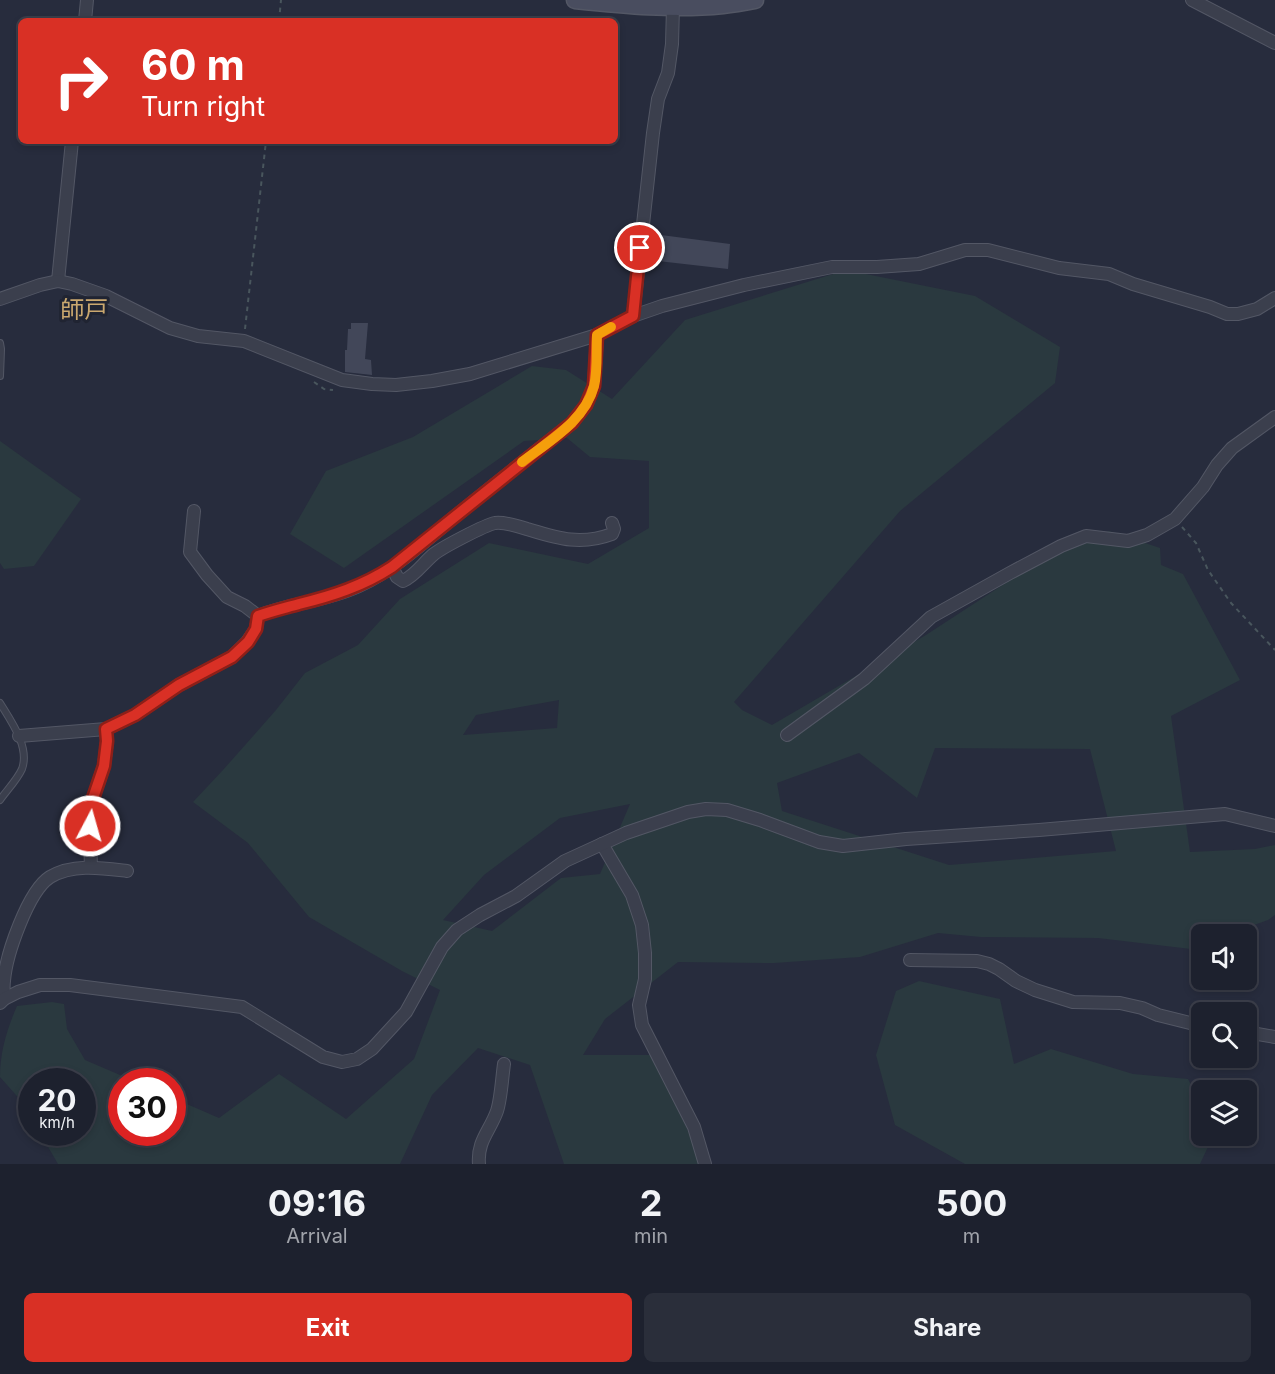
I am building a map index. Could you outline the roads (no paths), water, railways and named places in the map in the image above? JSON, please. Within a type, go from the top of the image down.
[{"type":"street","points":[[85,18],[87,0]]},
{"type":"street","points":[[575,0],[673,7],[723,5],[755,0]]},
{"type":"street","points":[[1192,0],[1275,43]]},
{"type":"street","points":[[633,316],[653,133],[658,99],[668,73],[672,44],[673,7]]},
{"type":"street","points":[[58,281],[72,144]]},
{"type":"street","points":[[0,299],[58,281],[72,284],[106,296],[171,328],[198,336],[244,341],[342,380],[396,385],[470,374],[597,335],[633,316],[662,306],[744,285],[832,267],[919,264],[965,250],[988,250],[1059,268],[1109,274],[1227,314],[1238,314],[1274,303]]},
{"type":"street","points":[[258,616],[337,594],[378,576],[572,423],[586,405],[594,386],[597,335]]},
{"type":"street","points":[[788,735],[864,679],[931,617],[1061,546],[1086,536],[1128,542],[1147,535],[1175,519],[1203,487],[1217,465],[1232,448],[1275,417]]},
{"type":"street","points":[[194,512],[190,552],[226,597],[245,606],[258,616]]},
{"type":"street","points":[[392,567],[397,577],[403,581],[435,553],[483,527],[497,523],[565,540],[585,541],[612,534],[614,529],[612,523]]},
{"type":"street","points":[[19,736],[106,729],[135,715],[179,685],[232,657],[248,642],[256,629],[258,616]]},
{"type":"street","points":[[90,867],[89,810],[104,766],[106,729]]},
{"type":"street","points":[[1,1000],[40,985],[70,985],[242,1007],[323,1057],[342,1062],[357,1059],[372,1049],[406,1012],[442,947],[457,930],[516,896],[565,861],[635,830],[688,812],[706,809],[727,810],[819,842],[843,846],[1225,814],[1275,826]]},
{"type":"street","points":[[602,844],[633,895],[642,925],[645,953],[645,979],[639,1005],[642,1025],[694,1127],[705,1164]]},
{"type":"street","points":[[1,1000],[14,937],[40,886],[50,877],[65,871],[90,867],[127,871]]},
{"type":"street","points":[[910,960],[977,961],[999,969],[1035,990],[1073,1002],[1120,1003],[1191,1023]]},
{"type":"street","points":[[1257,1034],[1275,1037]]},
{"type":"street","points":[[478,1164],[482,1140],[497,1111],[504,1064]]},
{"type":"lane","points":[[0,343],[0,376]]},
{"type":"lane","points":[[0,703],[19,736],[23,750],[23,766],[0,800]]},
{"type":"district","name":"師戸","points":[[84,310]]}]
